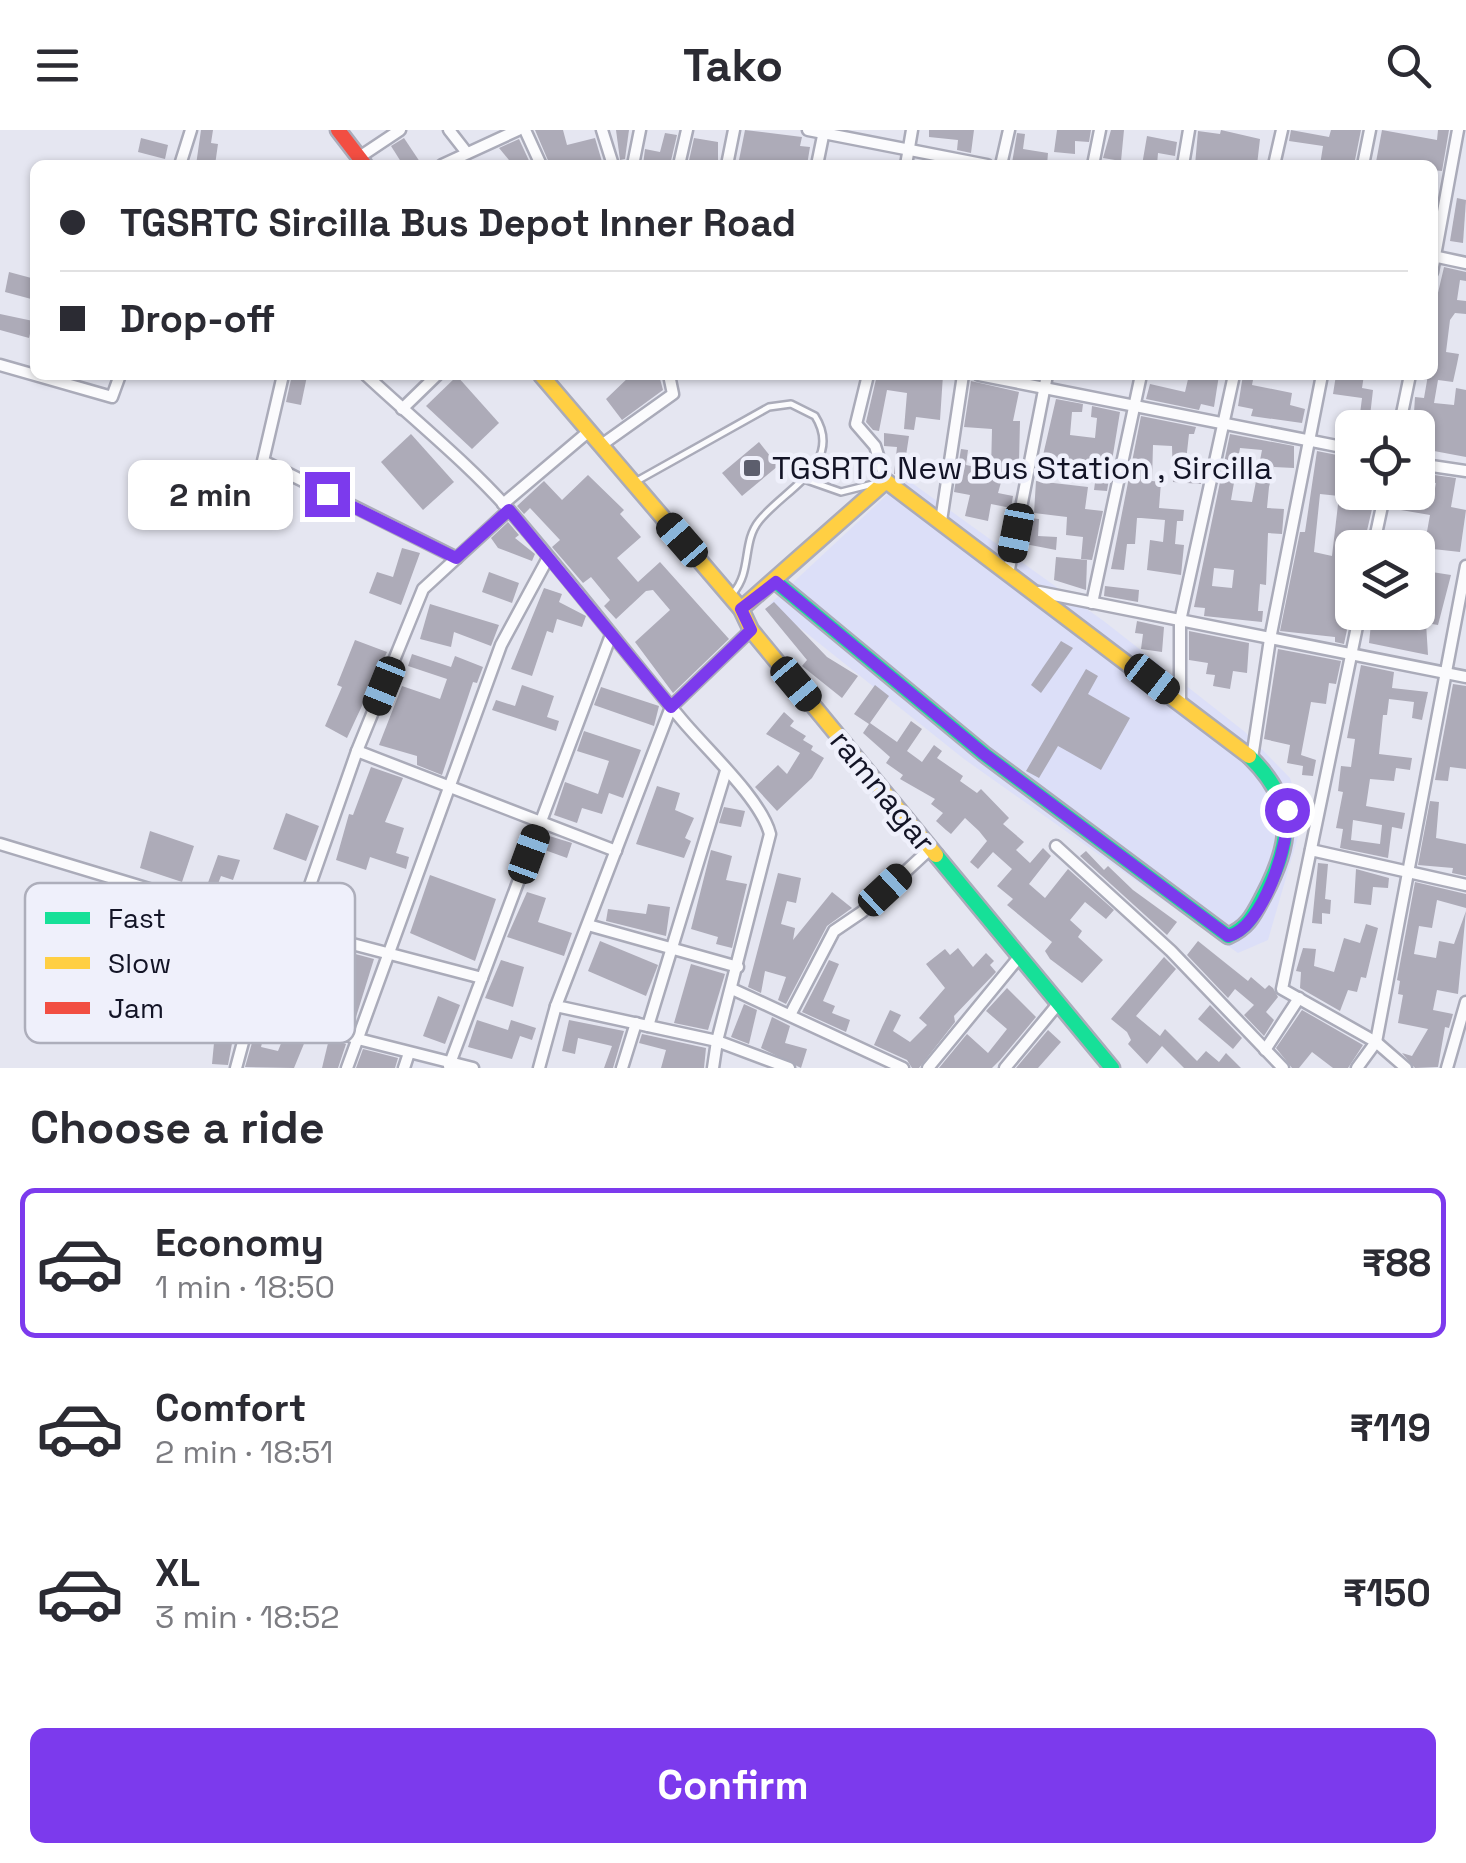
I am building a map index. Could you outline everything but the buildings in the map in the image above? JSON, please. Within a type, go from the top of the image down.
[{"type":"street","points":[[181,160],[190,130]]},
{"type":"street","points":[[338,130],[360,160]]},
{"type":"street","points":[[364,160],[400,130]]},
{"type":"street","points":[[449,130],[466,153]]},
{"type":"street","points":[[452,160],[522,130],[538,160]]},
{"type":"street","points":[[602,130],[611,160]]},
{"type":"street","points":[[633,160],[640,130]]},
{"type":"street","points":[[680,160],[687,130]]},
{"type":"street","points":[[729,160],[734,130]]},
{"type":"street","points":[[808,130],[961,160]]},
{"type":"street","points":[[907,160],[912,130]]},
{"type":"street","points":[[1002,160],[1009,130]]},
{"type":"street","points":[[1093,160],[1100,130]]},
{"type":"street","points":[[1184,160],[1190,130]]},
{"type":"street","points":[[1275,160],[1282,130]]},
{"type":"street","points":[[1364,160],[1370,130]]},
{"type":"street","points":[[1438,235],[1458,130]]},
{"type":"street","points":[[818,160],[824,132]]},
{"type":"street","points":[[1438,257],[1466,262]]},
{"type":"street","points":[[0,365],[30,374]]},
{"type":"street","points":[[52,380],[112,397],[118,380]]},
{"type":"street","points":[[283,380],[262,461],[456,558]]},
{"type":"street","points":[[371,380],[506,507],[767,822],[770,834],[712,1068]]},
{"type":"street","points":[[402,408],[433,380]]},
{"type":"street","name":"ramnagar","points":[[546,380],[741,609],[751,630],[1108,1066]]},
{"type":"street","points":[[670,380],[672,394]]},
{"type":"street","points":[[600,446],[672,394],[677,380]]},
{"type":"street","points":[[776,582],[984,754],[1228,936],[1246,928],[1276,872],[1290,828],[1276,788],[1252,758],[1180,701],[886,480],[875,446],[856,424],[867,380]]},
{"type":"street","points":[[941,521],[962,380]]},
{"type":"street","points":[[1001,380],[1335,445]]},
{"type":"street","points":[[1009,569],[1046,380]]},
{"type":"street","points":[[1092,603],[1140,380]]},
{"type":"street","points":[[1180,701],[1180,621],[1233,380]]},
{"type":"street","points":[[1252,758],[1270,639],[1321,380]]},
{"type":"street","points":[[1403,410],[1409,380]]},
{"type":"street","points":[[311,883],[358,751],[423,589],[588,432]]},
{"type":"street","points":[[1435,467],[1466,472]]},
{"type":"street","points":[[741,609],[776,582],[886,480]]},
{"type":"street","points":[[347,1068],[392,953],[446,787],[501,645],[548,558]]},
{"type":"street","points":[[1356,1068],[1376,1042],[1442,672],[1466,566]]},
{"type":"street","points":[[1039,592],[1466,677]]},
{"type":"street","points":[[540,1068],[556,1006],[671,707],[751,630]]},
{"type":"street","points":[[1356,630],[1282,988],[1376,1042],[1406,1068]]},
{"type":"street","points":[[450,1066],[611,635]]},
{"type":"street","points":[[358,751],[616,851]]},
{"type":"street","points":[[622,1068],[672,948],[726,772]]},
{"type":"street","points":[[0,844],[137,883]]},
{"type":"street","points":[[1056,846],[1162,942],[1283,1068]]},
{"type":"street","points":[[790,1016],[834,930],[862,912],[930,848]]},
{"type":"street","points":[[1311,850],[1466,885]]},
{"type":"street","points":[[588,925],[738,967]]},
{"type":"street","points":[[355,943],[482,978]]},
{"type":"street","points":[[928,1068],[1020,956]]},
{"type":"street","points":[[732,989],[904,1068]]},
{"type":"street","points":[[1266,1050],[1299,998]]},
{"type":"street","points":[[1447,1068],[1461,1040],[1466,1002]]},
{"type":"street","points":[[1005,1068],[1058,1004]]},
{"type":"street","points":[[556,1006],[717,1041],[789,1068]]},
{"type":"street","points":[[355,1038],[450,1066],[473,1068]]},
{"type":"street","points":[[236,1068],[242,1043]]},
{"type":"street","points":[[404,1068],[410,1053]]},
{"type":"lane","points":[[633,484],[769,407],[791,404],[806,408],[822,427],[816,465],[758,522],[745,573],[730,596]]},
{"type":"lane","points":[[804,479],[841,492],[886,480]]},
{"type":"shaded area","points":[[905,478],[1105,622],[1245,732],[1290,778],[1303,819],[1268,940],[1238,953],[964,759],[770,604]]},
{"type":"traffic: fast","points":[[776,582],[984,754],[1228,936],[1245,925],[1256,910],[1273,877],[1284,840],[1285,823],[1276,790],[1249,756]]},
{"type":"traffic: fast","points":[[936,855],[1112,1068]]},
{"type":"traffic: slow","points":[[545,380],[741,609],[751,630],[936,855]]},
{"type":"traffic: slow","points":[[741,609],[886,481],[1249,756]]},
{"type":"traffic: jam","points":[[338,130],[361,160]]},
{"type":"place","name":"TGSRTC New Bus Station , Sircilla","points":[[752,468]]},
{"type":"route","points":[[327,494],[456,558],[509,510],[671,707],[751,630],[741,609],[776,582],[984,754],[1228,936],[1246,928],[1276,872],[1290,828],[1287,810]]}]
